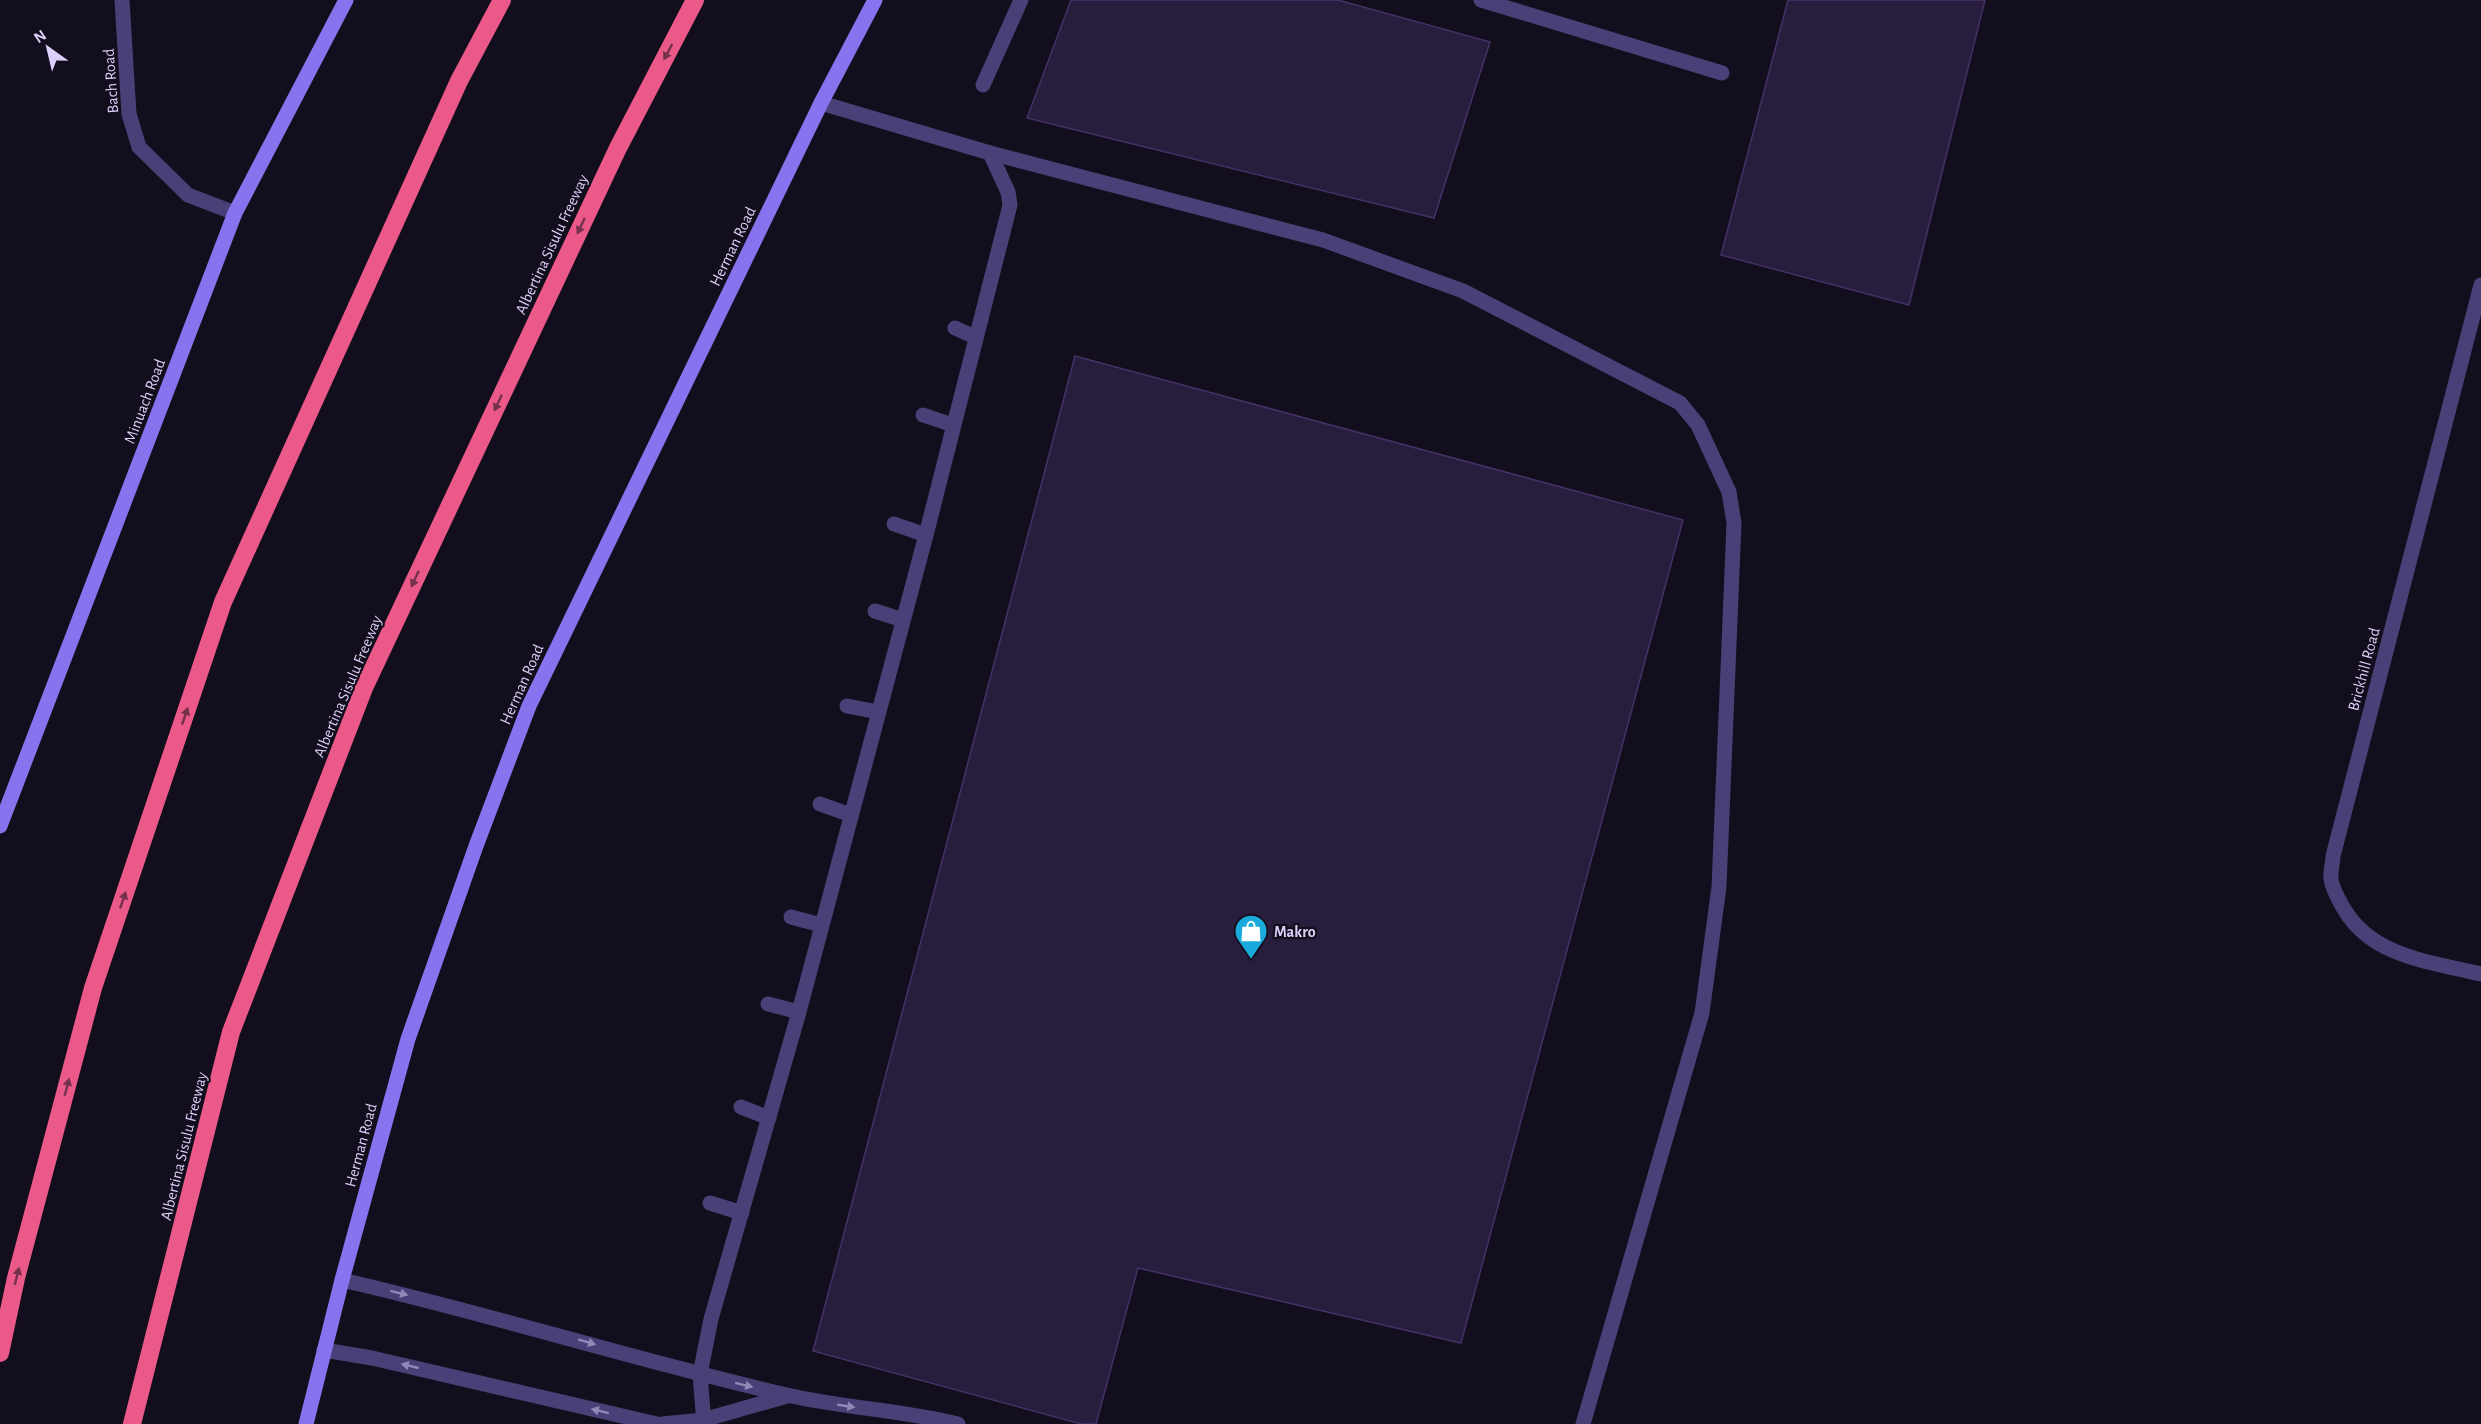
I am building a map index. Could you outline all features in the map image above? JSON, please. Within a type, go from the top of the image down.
[{"type":"highway","points":[[0,1353],[16,1278],[93,988],[223,602],[459,81],[502,0]]},
{"type":"highway","name":"Albertina Sisulu Freeway","points":[[132,1424],[231,1032],[364,688],[618,147],[695,0]]},
{"type":"main road","name":"Minuach Road","points":[[0,826],[236,213],[346,0]]},
{"type":"main road","name":"Herman Road","points":[[306,1424],[342,1280],[408,1038],[476,846],[529,706],[821,103],[875,0]]},
{"type":"street","name":"Bach Road","points":[[122,0],[129,114],[139,147],[188,195],[236,213]]},
{"type":"street","points":[[983,85],[1021,0]]},
{"type":"street","points":[[1480,0],[1722,73]]},
{"type":"street","points":[[821,103],[990,153],[1323,240],[1463,291],[1680,403],[1698,425],[1729,492],[1734,523],[1720,875],[1702,1012],[1583,1424]]},
{"type":"street","points":[[703,1422],[700,1374],[711,1319],[799,1012],[926,535],[1010,205],[1008,192],[990,153]]},
{"type":"street","name":"Brickhill Road","points":[[2481,285],[2333,856],[2331,879],[2339,900],[2353,924],[2372,940],[2401,955],[2481,974]]},
{"type":"street","points":[[955,328],[975,337]]},
{"type":"street","points":[[923,415],[953,425]]},
{"type":"street","points":[[894,524],[926,535]]},
{"type":"street","points":[[875,611],[903,620]]},
{"type":"street","points":[[847,706],[878,712]]},
{"type":"street","points":[[820,804],[851,815]]},
{"type":"street","points":[[791,917],[821,925]]},
{"type":"street","points":[[768,1004],[799,1012]]},
{"type":"street","points":[[741,1107],[769,1118]]},
{"type":"street","points":[[710,1203],[742,1212]]},
{"type":"street","points":[[342,1280],[789,1396],[958,1424]]},
{"type":"street","points":[[324,1350],[372,1358],[657,1424]]},
{"type":"street","points":[[662,1424],[703,1422],[789,1396]]},
{"type":"building","points":[[1071,0],[1338,0],[1490,42],[1434,218],[1027,118]]},
{"type":"building","points":[[1788,0],[1985,0],[1909,305],[1721,255]]},
{"type":"building","points":[[1075,356],[1683,520],[1461,1343],[1138,1268],[1096,1424],[1081,1424],[813,1351]]},
{"type":"place","name":"Makro","points":[[1251,960]]}]
